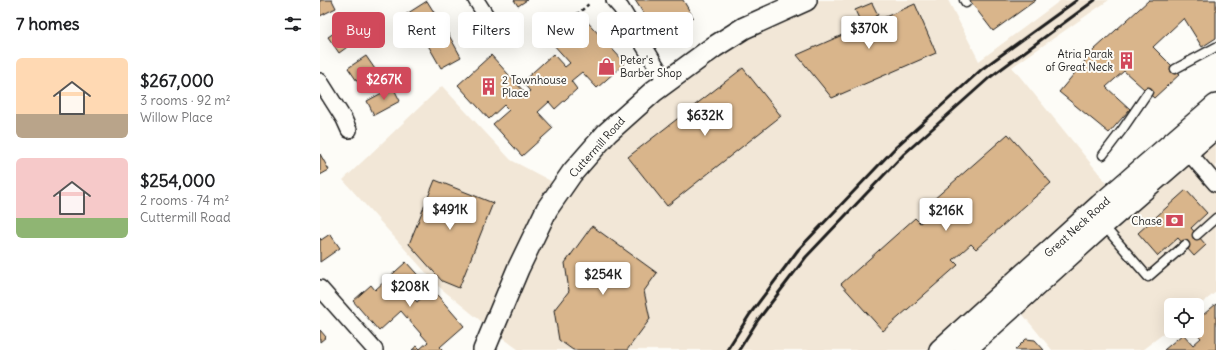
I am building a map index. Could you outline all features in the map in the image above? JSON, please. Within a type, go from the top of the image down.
[{"type":"main road","name":"Cuttermill Road","points":[[484,350],[518,268],[547,209],[572,173],[607,133],[666,82],[714,47],[744,28],[806,0]]},
{"type":"main road","name":"Great Neck Road","points":[[965,350],[1103,225],[1182,146],[1216,105]]},
{"type":"main road","name":"Great Neck Road","points":[[940,350],[1100,205],[1182,146],[1216,127]]},
{"type":"street","points":[[476,0],[484,12]]},
{"type":"street","points":[[614,0],[621,8],[666,82]]},
{"type":"street","points":[[320,80],[349,130]]},
{"type":"street","points":[[1182,146],[1216,184]]},
{"type":"street","points":[[320,288],[375,350]]},
{"type":"lane","points":[[1175,69],[1216,47]]},
{"type":"lane","points":[[1103,155],[1120,128],[1148,92]]},
{"type":"lane","points":[[1197,235],[1216,218]]},
{"type":"lane","points":[[1103,225],[1148,277],[1185,245]]},
{"type":"path","points":[[580,12],[590,3]]},
{"type":"shaded area","points":[[806,0],[948,0],[979,61],[1061,0],[1109,0],[1012,67],[1115,193],[940,350],[519,350],[438,286],[343,180],[442,86],[511,160],[562,187],[632,110]]},
{"type":"shaded area","points":[[1216,127],[1216,292],[1204,301],[1204,298],[1164,298],[1164,333],[1142,350],[1052,350],[1015,305]]},
{"type":"building","points":[[320,0],[332,0],[336,8],[320,16]]},
{"type":"building","points":[[514,0],[527,0],[518,6]]},
{"type":"building","points":[[635,0],[683,0],[690,12],[643,12]]},
{"type":"building","points":[[1036,0],[993,31],[970,1]]},
{"type":"building","name":"Atria Parak of Great Neck","points":[[1149,0],[1216,0],[1216,38],[1202,47],[1184,18],[1153,47],[1180,74],[1154,98],[1124,71],[1106,87],[1130,109],[1109,133],[1059,92],[1094,50]]},
{"type":"building","points":[[427,1],[434,12],[410,12]]},
{"type":"building","points":[[872,3],[878,15],[875,16],[876,21],[915,4],[936,53],[832,98],[797,55],[865,25],[864,22],[861,23],[855,10]]},
{"type":"building","name":"2 Townhouse Place","points":[[589,24],[597,32],[597,48],[611,48],[625,63],[597,88],[582,72],[571,81],[577,89],[555,109],[549,102],[538,112],[553,128],[522,156],[493,124],[509,110],[504,105],[489,119],[458,85],[491,55],[526,94],[530,91],[522,82],[553,54],[565,67],[570,63],[556,48],[589,48]]},
{"type":"building","points":[[332,34],[332,43],[328,37]]},
{"type":"building","points":[[450,37],[461,57],[441,68],[430,48],[450,48]]},
{"type":"building","points":[[336,48],[346,48],[339,53]]},
{"type":"building","points":[[366,56],[379,75],[361,87],[348,68]]},
{"type":"building","points":[[743,68],[781,116],[667,206],[628,157]]},
{"type":"building","points":[[393,87],[400,101],[374,115],[367,101]]},
{"type":"building","points":[[1008,134],[1051,183],[976,249],[971,244],[953,260],[958,265],[883,331],[841,284],[915,218],[920,223],[939,207],[933,200]]},
{"type":"building","points":[[320,154],[329,170],[320,175]]},
{"type":"building","points":[[435,180],[493,203],[459,288],[442,281],[409,244]]},
{"type":"building","name":"Chase","points":[[1186,190],[1207,213],[1191,228],[1206,245],[1194,256],[1178,238],[1158,256],[1138,233]]},
{"type":"building","points":[[592,226],[657,273],[644,291],[650,319],[627,350],[573,350],[559,340],[554,310],[569,291],[565,263]]},
{"type":"building","points":[[330,234],[340,248],[320,262],[320,238],[321,240]]},
{"type":"building","points":[[406,262],[425,283],[411,296],[417,302],[432,289],[464,326],[440,347],[443,350],[412,350],[417,346],[420,349],[428,342],[401,311],[379,331],[353,301],[371,285],[375,290]]},
{"type":"building","points":[[1216,304],[1216,350],[1164,350],[1178,338],[1187,338],[1193,345],[1201,338],[1204,338],[1204,314]]},
{"type":"building","points":[[320,330],[326,337],[320,342]]},
{"type":"building","points":[[1026,339],[1035,340],[1044,350],[1015,350]]},
{"type":"railway","points":[[727,350],[750,314],[798,250],[896,147],[982,69],[1077,0]]},
{"type":"railway","points":[[739,350],[758,320],[806,257],[904,154],[989,78],[1095,0]]},
{"type":"place","name":"Atria Parak of Great Neck","points":[[1126,60]]},
{"type":"place","name":"Peter's Barber Shop","points":[[607,66]]},
{"type":"place","name":"2 Townhouse Place","points":[[489,86]]},
{"type":"place","name":"Chase","points":[[1175,221]]}]
